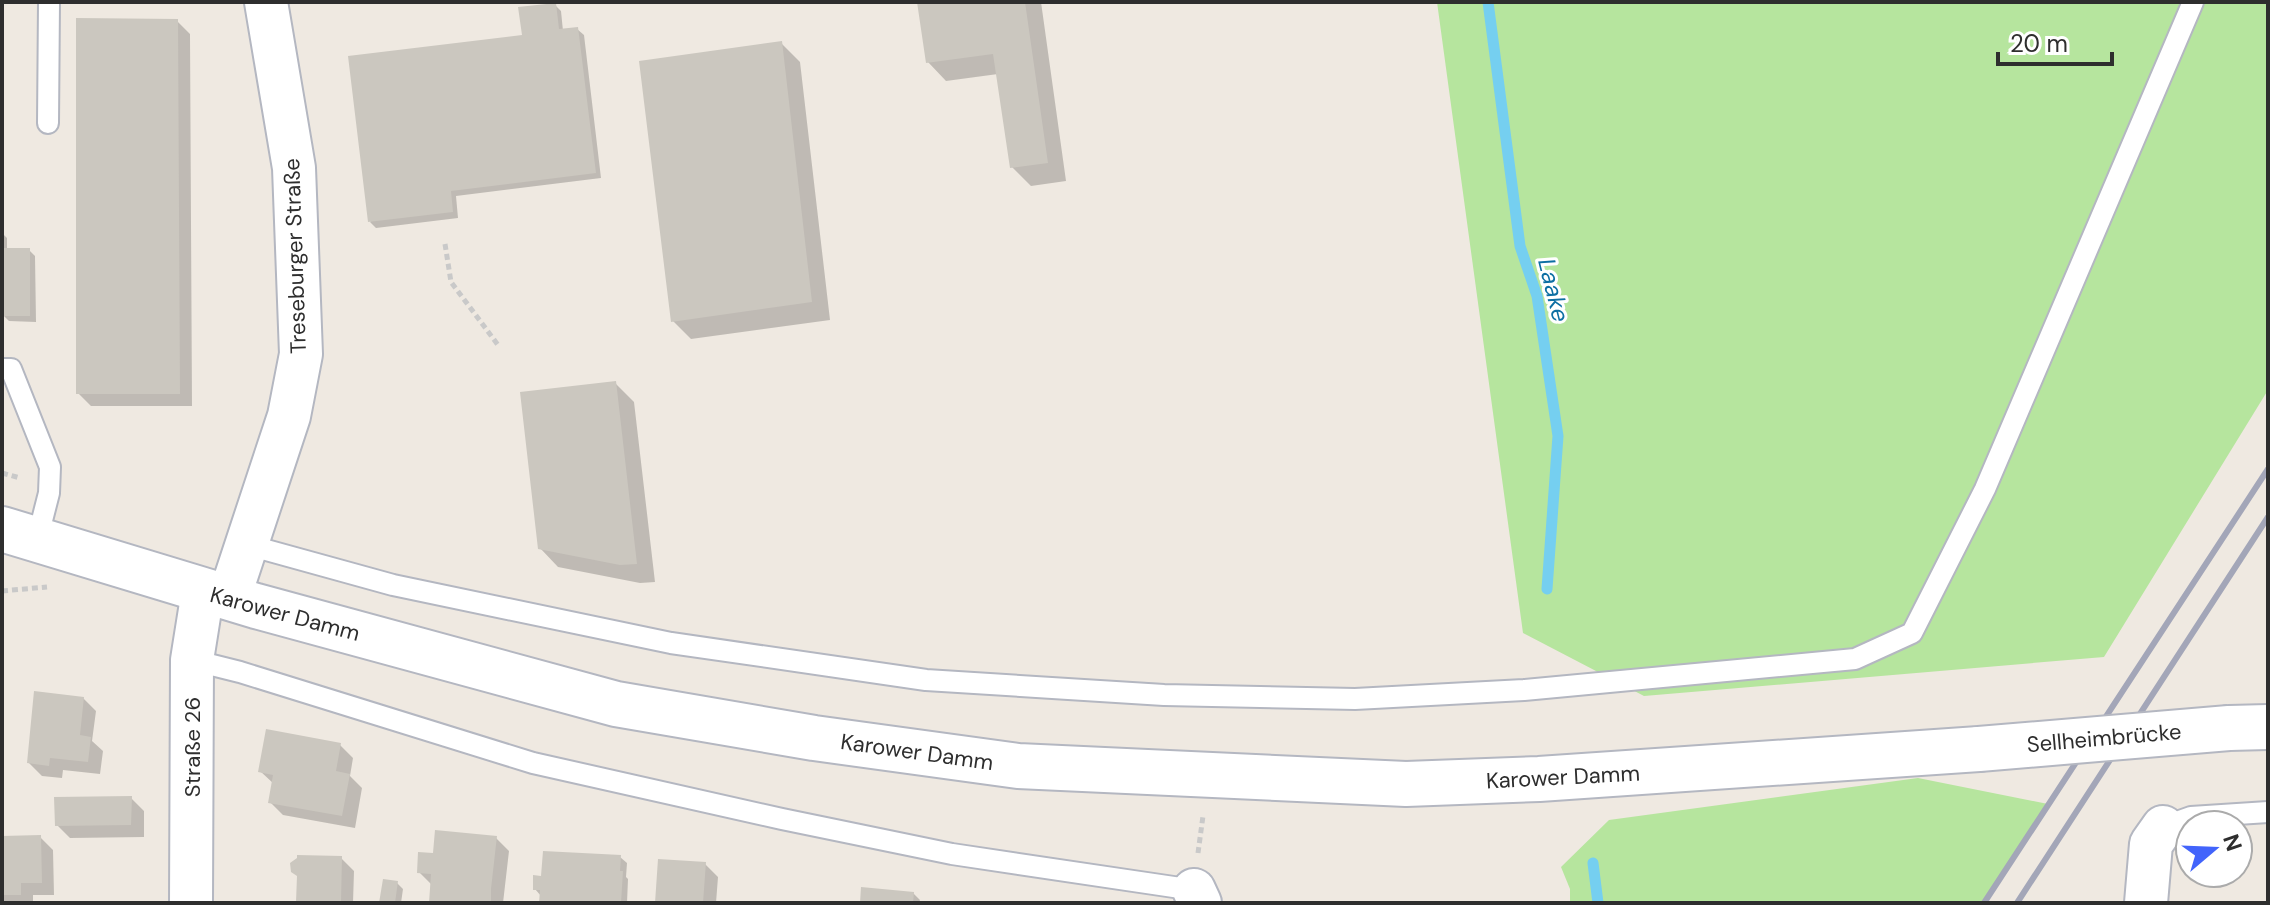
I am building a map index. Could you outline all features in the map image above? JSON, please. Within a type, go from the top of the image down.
[{"type":"main road","name":"Karower Damm","points":[[20,534],[216,594],[616,704],[829,740],[1018,766],[1406,784],[1539,779],[1857,757]]},
{"type":"main road","name":"Sellheimbrücke","points":[[1857,757],[2248,728]]},
{"type":"street","name":"Treseburger Straße","points":[[216,594],[248,545],[289,416],[301,354],[294,168],[266,2]]},
{"type":"street","name":"Straße 26","points":[[191,903],[192,660],[216,594]]},
{"type":"street","points":[[2146,903],[2151,844],[2163,827]]},
{"type":"lane","points":[[48,123],[49,2]]},
{"type":"lane","points":[[248,545],[393,585],[671,643],[926,680],[1164,695],[1339,699],[1524,690],[1855,659],[1912,633],[1985,489],[2193,2]]},
{"type":"lane","points":[[2,369],[11,369],[50,467],[49,493],[20,534]]},
{"type":"lane","points":[[192,660],[549,766],[952,854],[1197,896]]},
{"type":"lane","points":[[2163,827],[2191,817],[2268,812]]},
{"type":"path","points":[[445,244],[451,282],[498,345]]},
{"type":"green space","points":[[1437,2],[2268,2],[2268,390],[2104,657],[1644,696],[1523,633]]},
{"type":"green space","points":[[1918,778],[2048,804],[1981,903],[1570,903],[1570,889],[1561,867],[1609,820]]},
{"type":"building","points":[[917,2],[1025,2],[1048,163],[1010,168],[993,54],[926,63]]},
{"type":"building","points":[[556,3],[559,29],[578,27],[596,173],[451,191],[453,212],[368,222],[348,56],[522,35],[518,7]]},
{"type":"building","points":[[76,18],[178,19],[180,394],[76,394]]},
{"type":"building","points":[[782,41],[812,302],[671,322],[639,61]]},
{"type":"building","points":[[2,248],[30,248],[30,316],[2,316]]},
{"type":"building","points":[[616,381],[637,564],[620,565],[538,549],[520,392]]},
{"type":"building","points":[[34,691],[84,697],[80,735],[91,737],[88,762],[50,758],[49,766],[27,763]]},
{"type":"building","points":[[266,729],[341,743],[336,771],[350,774],[342,816],[268,803],[273,775],[258,772]]},
{"type":"building","points":[[132,796],[131,825],[55,826],[54,797]]},
{"type":"building","points":[[435,830],[497,836],[491,903],[429,903],[431,874],[417,873],[418,852],[433,853]]},
{"type":"building","points":[[41,835],[42,883],[21,883],[21,895],[2,895],[2,836]]},
{"type":"building","points":[[543,851],[621,855],[621,903],[539,903],[540,890],[533,890],[533,875],[541,876]]},
{"type":"building","points":[[297,855],[342,856],[341,903],[296,902],[297,876],[291,872],[290,863]]},
{"type":"building","points":[[658,859],[706,862],[703,903],[655,903]]},
{"type":"building","points":[[383,879],[398,881],[395,903],[379,903]]},
{"type":"building","points":[[861,887],[914,892],[913,903],[860,903]]},
{"type":"waterway","name":"Laake","points":[[1488,2],[1520,246],[1537,296],[1558,436],[1547,589]]},
{"type":"waterway","name":"Laake","points":[[1593,863],[1598,903]]},
{"type":"railway","points":[[1984,903],[2268,469]]},
{"type":"railway","points":[[2017,903],[2268,517]]}]
